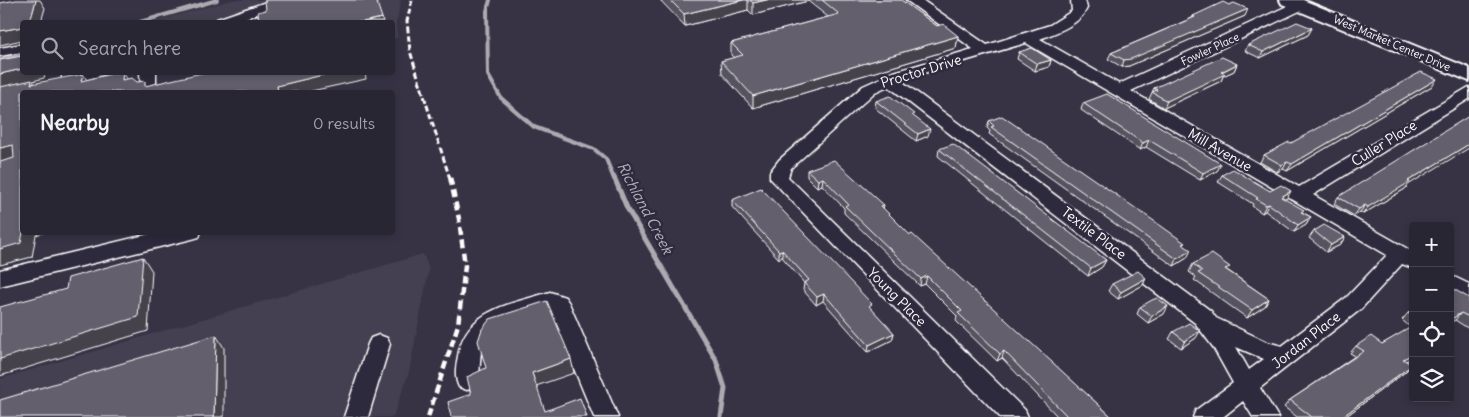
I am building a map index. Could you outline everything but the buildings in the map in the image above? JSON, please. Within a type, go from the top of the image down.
[{"type":"main road","name":"West Market Center Drive","points":[[1294,3],[1469,75]]},
{"type":"street","points":[[914,0],[985,51]]},
{"type":"street","name":"Proctor Drive","points":[[779,176],[785,164],[869,89],[889,79],[1028,38],[1073,18],[1080,8],[1078,0]]},
{"type":"street","name":"Fowler Place","points":[[1117,91],[1294,3]]},
{"type":"street","points":[[228,20],[269,5]]},
{"type":"street","name":"Mill Avenue","points":[[1028,38],[1406,258]]},
{"type":"street","points":[[0,52],[20,48]]},
{"type":"street","points":[[148,75],[149,90]]},
{"type":"street","points":[[52,83],[70,76]]},
{"type":"street","name":"Textile Place","points":[[889,79],[1189,304],[1208,322],[1228,349],[1246,386],[1266,417]]},
{"type":"street","points":[[158,90],[177,86]]},
{"type":"street","name":"Culler Place","points":[[1299,195],[1469,92]]},
{"type":"street","name":"Young Place","points":[[779,176],[1016,417]]},
{"type":"street","points":[[0,278],[179,235]]},
{"type":"street","name":"Jordan Place","points":[[1205,417],[1354,303],[1406,258]]},
{"type":"street","points":[[1454,285],[1469,294]]},
{"type":"street","points":[[467,380],[469,352],[475,335],[485,323],[550,300],[558,303],[606,417]]},
{"type":"street","points":[[1208,322],[1261,349],[1285,356]]},
{"type":"street","points":[[356,417],[379,344]]},
{"type":"shaded area","points":[[232,0],[401,0],[396,24],[398,38],[395,38],[395,20],[160,20]]},
{"type":"shaded area","points":[[423,254],[429,269],[409,372],[393,417],[0,417],[0,379]]},
{"type":"waterway","points":[[147,20],[217,0]]},
{"type":"waterway","name":"Richland Creek","points":[[490,0],[487,11],[488,75],[501,98],[534,127],[594,149],[606,159],[614,179]]},
{"type":"waterway","points":[[0,60],[20,55]]},
{"type":"waterway","name":"Richland Creek","points":[[614,177],[627,208],[716,360],[725,388],[721,417]]},
{"type":"railway","points":[[412,0],[407,21],[410,51],[450,179]]},
{"type":"railway","points":[[428,417],[458,325],[465,266],[459,219],[450,177]]}]
